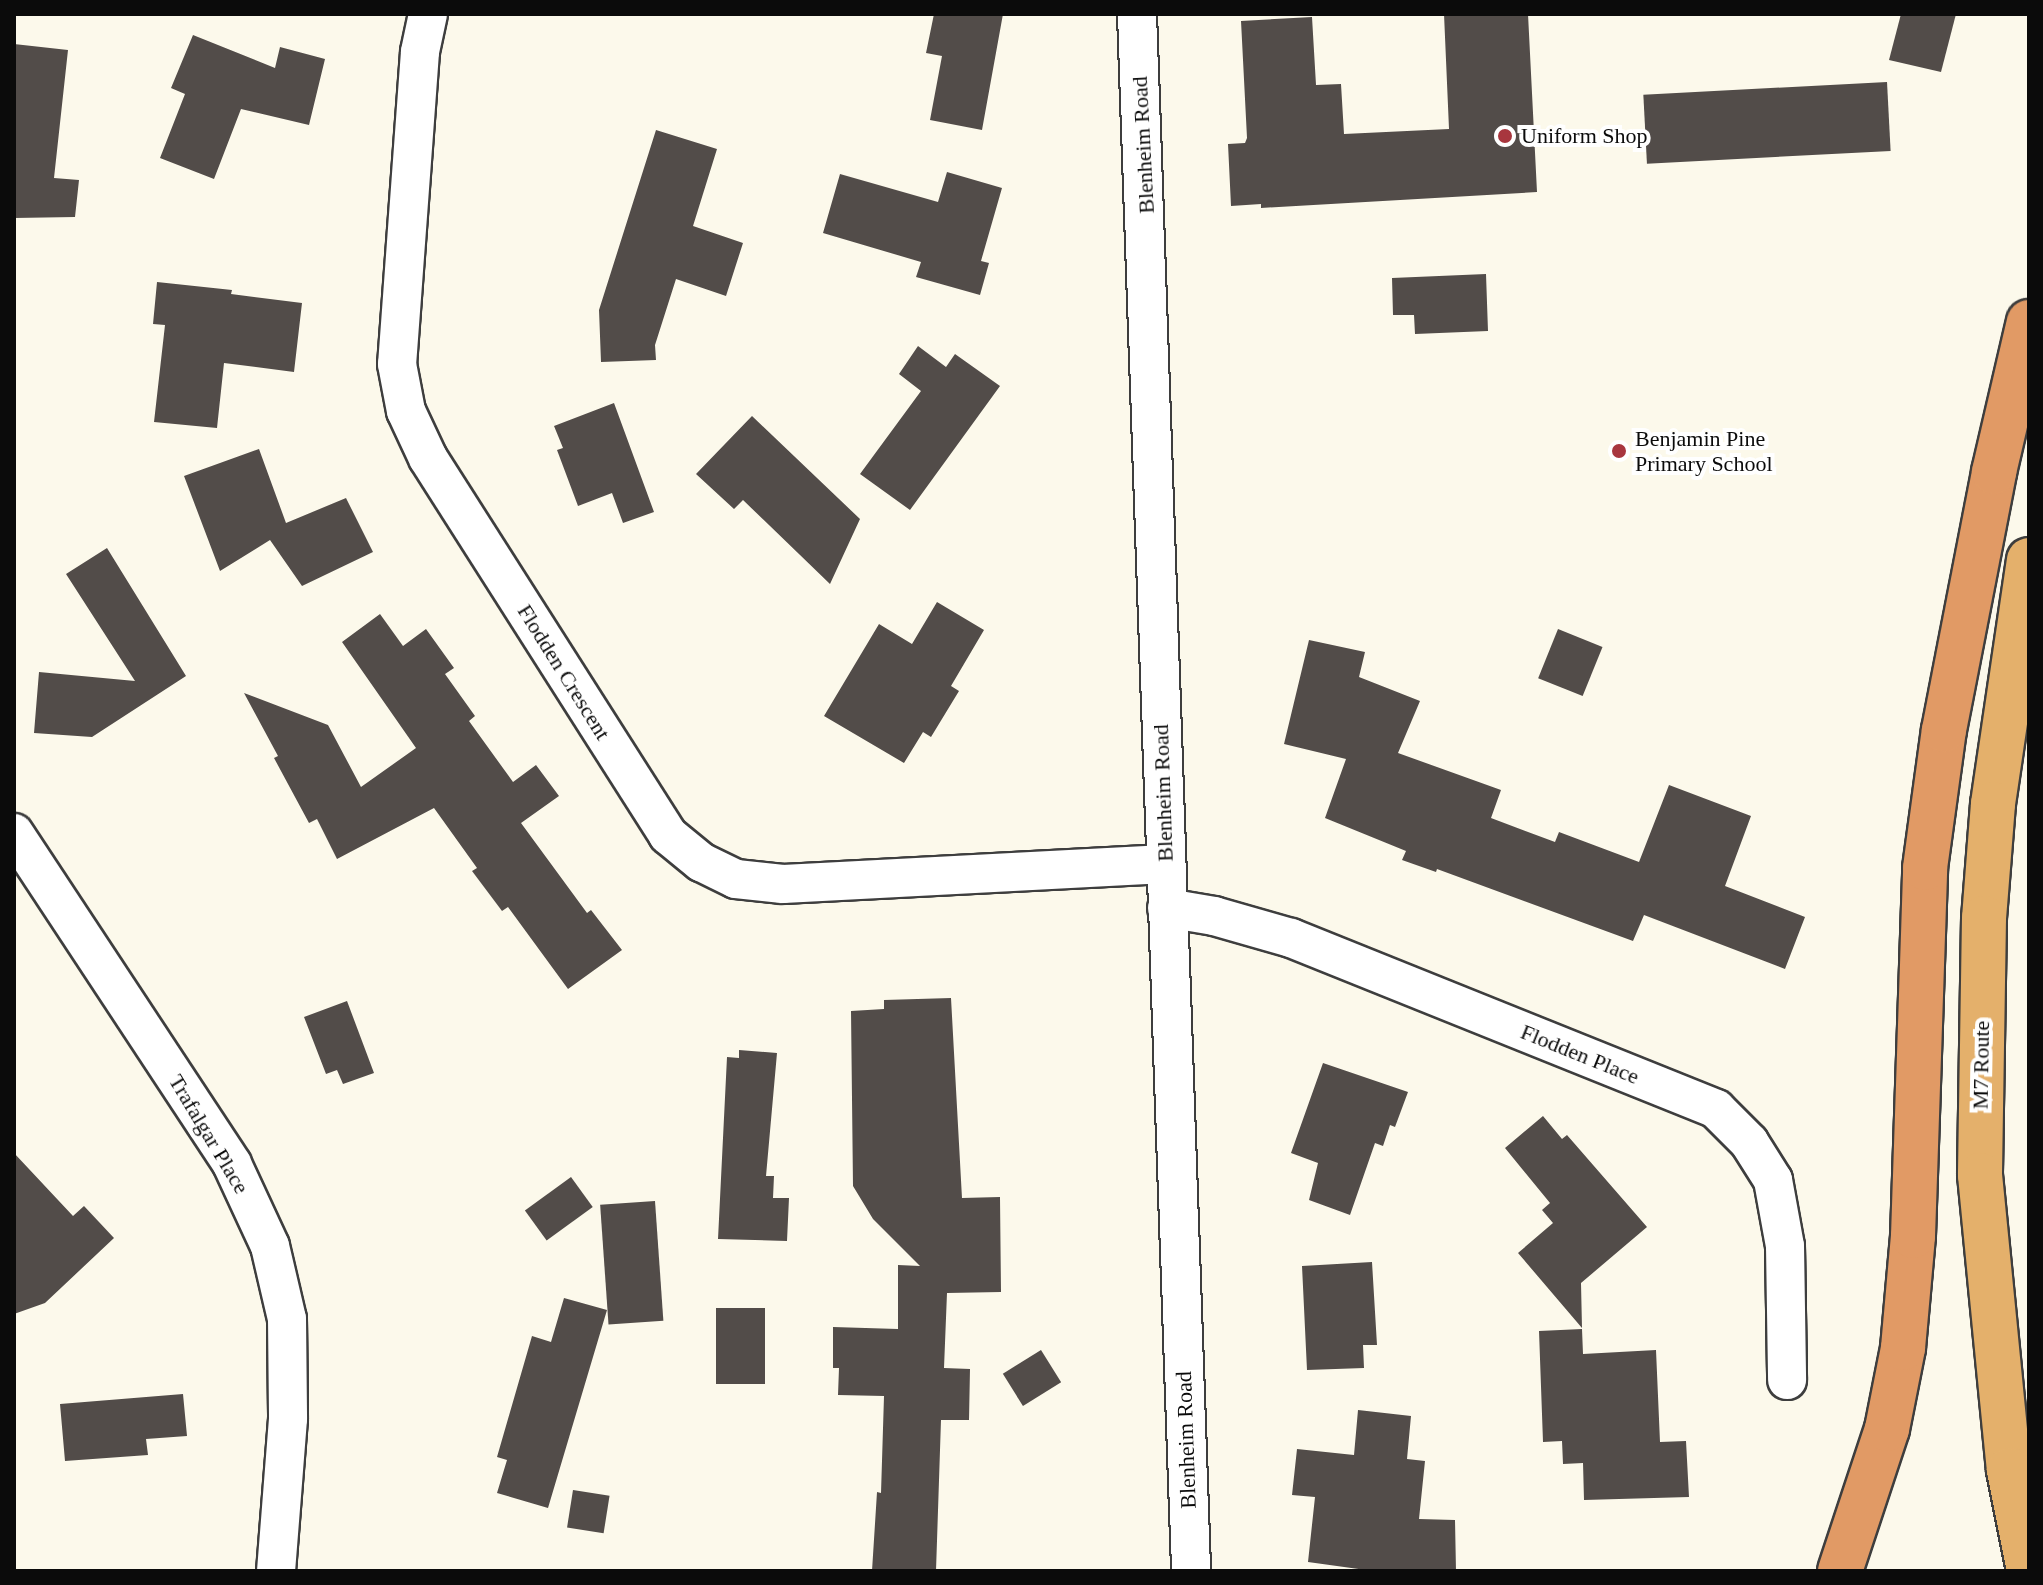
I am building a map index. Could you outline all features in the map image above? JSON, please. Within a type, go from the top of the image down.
[{"type":"highway","points":[[1840,1571],[1887,1429],[1903,1348],[1913,1236],[1925,868],[1946,715],[1994,472],[2029,322]]},
{"type":"highway","name":"M7 Route","points":[[2029,560],[1991,833],[1983,947],[1980,1175],[2009,1470],[2029,1570]]},
{"type":"street","name":"Flodden Crescent","points":[[428,14],[420,52],[397,364],[406,411],[428,458],[668,835],[701,862],[736,879],[783,884],[1165,864]]},
{"type":"street","name":"Blenheim Road","points":[[1137,14],[1191,1571]]},
{"type":"street","name":"Trafalgar Place","points":[[14,833],[232,1164],[270,1246],[287,1319],[288,1419],[276,1571]]},
{"type":"street","name":"Flodden Place","points":[[1167,908],[1214,916],[1291,938],[1716,1109],[1749,1142],[1773,1180],[1785,1246],[1787,1380]]},
{"type":"building","points":[[934,14],[1003,14],[982,130],[930,120],[942,56],[926,53]]},
{"type":"building","points":[[1444,14],[1528,14],[1537,192],[1261,208],[1261,204],[1231,206],[1228,144],[1245,143],[1247,138],[1241,21],[1312,17],[1316,85],[1341,84],[1344,134],[1449,129]]},
{"type":"building","points":[[1901,14],[1956,14],[1941,72],[1889,60]]},
{"type":"building","points":[[193,35],[275,68],[280,47],[325,59],[309,125],[241,109],[214,179],[160,158],[185,94],[171,88]]},
{"type":"building","points":[[14,44],[68,50],[54,178],[79,180],[75,217],[14,218]]},
{"type":"building","points":[[1887,82],[1891,151],[1647,164],[1643,95]]},
{"type":"building","points":[[656,130],[717,149],[693,226],[743,243],[726,296],[676,279],[655,345],[656,360],[601,362],[599,310]]},
{"type":"building","points":[[947,172],[1002,188],[981,261],[989,263],[980,295],[916,277],[921,262],[823,233],[840,174],[938,202]]},
{"type":"building","points":[[1486,274],[1488,331],[1415,334],[1414,315],[1393,315],[1392,278]]},
{"type":"building","points":[[157,282],[232,290],[231,294],[302,303],[294,372],[224,363],[217,428],[154,422],[165,325],[153,324]]},
{"type":"building","points":[[918,346],[946,367],[955,354],[1000,386],[910,510],[860,474],[921,391],[899,374]]},
{"type":"building","points":[[614,403],[654,512],[623,523],[612,493],[578,506],[557,450],[563,448],[554,426]]},
{"type":"building","points":[[752,416],[860,519],[830,584],[743,500],[734,509],[696,474]]},
{"type":"building","points":[[259,449],[286,523],[346,498],[373,552],[302,586],[270,540],[220,571],[184,476]]},
{"type":"building","points":[[107,548],[186,676],[92,737],[34,733],[39,672],[135,681],[66,574]]},
{"type":"building","points":[[937,602],[984,630],[951,686],[959,691],[931,737],[923,732],[904,763],[824,716],[879,624],[912,644]]},
{"type":"building","points":[[380,614],[403,646],[426,629],[454,668],[445,674],[475,716],[469,721],[513,782],[536,765],[559,796],[521,823],[587,913],[591,910],[622,950],[568,989],[508,907],[502,911],[472,871],[477,868],[434,808],[337,859],[317,819],[309,823],[274,758],[278,756],[244,693],[328,725],[361,787],[416,748],[342,642]]},
{"type":"building","points":[[1558,629],[1603,647],[1583,696],[1538,678]]},
{"type":"building","points":[[1309,640],[1365,652],[1359,677],[1420,701],[1398,753],[1501,790],[1491,818],[1555,842],[1559,832],[1639,862],[1669,785],[1751,816],[1725,886],[1805,917],[1785,969],[1644,915],[1633,941],[1437,869],[1436,872],[1402,860],[1406,851],[1325,818],[1346,759],[1284,744]]},
{"type":"building","points":[[951,998],[962,1198],[1000,1197],[1001,1292],[947,1293],[944,1368],[970,1369],[969,1420],[941,1420],[936,1571],[872,1571],[877,1492],[881,1493],[884,1396],[838,1395],[839,1368],[833,1368],[833,1327],[898,1329],[898,1265],[920,1266],[873,1219],[853,1186],[851,1011],[884,1009],[884,1000]]},
{"type":"building","points":[[347,1001],[374,1073],[343,1084],[337,1070],[326,1074],[304,1017]]},
{"type":"building","points":[[739,1050],[777,1053],[766,1176],[774,1176],[773,1198],[789,1198],[787,1241],[718,1239],[727,1057],[739,1058]]},
{"type":"building","points":[[1323,1063],[1408,1092],[1395,1127],[1390,1125],[1383,1146],[1375,1143],[1350,1215],[1309,1200],[1318,1163],[1291,1153]]},
{"type":"building","points":[[1543,1116],[1562,1139],[1567,1135],[1647,1227],[1581,1283],[1582,1328],[1518,1253],[1553,1223],[1542,1210],[1550,1203],[1505,1148]]},
{"type":"building","points":[[14,1153],[73,1216],[84,1206],[114,1238],[45,1303],[14,1314]]},
{"type":"building","points":[[571,1177],[593,1207],[547,1240],[525,1211]]},
{"type":"building","points":[[655,1201],[663,1321],[609,1325],[600,1205]]},
{"type":"building","points":[[1372,1262],[1377,1345],[1363,1345],[1364,1368],[1307,1370],[1302,1266]]},
{"type":"building","points":[[564,1298],[607,1310],[548,1508],[497,1493],[507,1460],[497,1457],[532,1336],[551,1342]]},
{"type":"building","points":[[716,1308],[765,1308],[765,1384],[716,1384]]},
{"type":"building","points":[[1582,1329],[1583,1354],[1656,1350],[1660,1442],[1686,1441],[1689,1497],[1584,1500],[1583,1463],[1563,1464],[1562,1441],[1543,1442],[1539,1331]]},
{"type":"building","points":[[1041,1350],[1061,1382],[1023,1406],[1003,1374]]},
{"type":"building","points":[[183,1394],[187,1436],[146,1439],[148,1455],[65,1461],[60,1404]]},
{"type":"building","points":[[1358,1410],[1411,1416],[1407,1459],[1425,1461],[1419,1519],[1455,1520],[1456,1571],[1373,1571],[1308,1562],[1315,1497],[1292,1495],[1297,1449],[1354,1455]]},
{"type":"building","points":[[573,1490],[610,1496],[604,1533],[567,1528]]},
{"type":"place","name":"Uniform Shop","points":[[1505,136]]},
{"type":"place","name":"Benjamin Pine Primary School","points":[[1619,451]]}]
